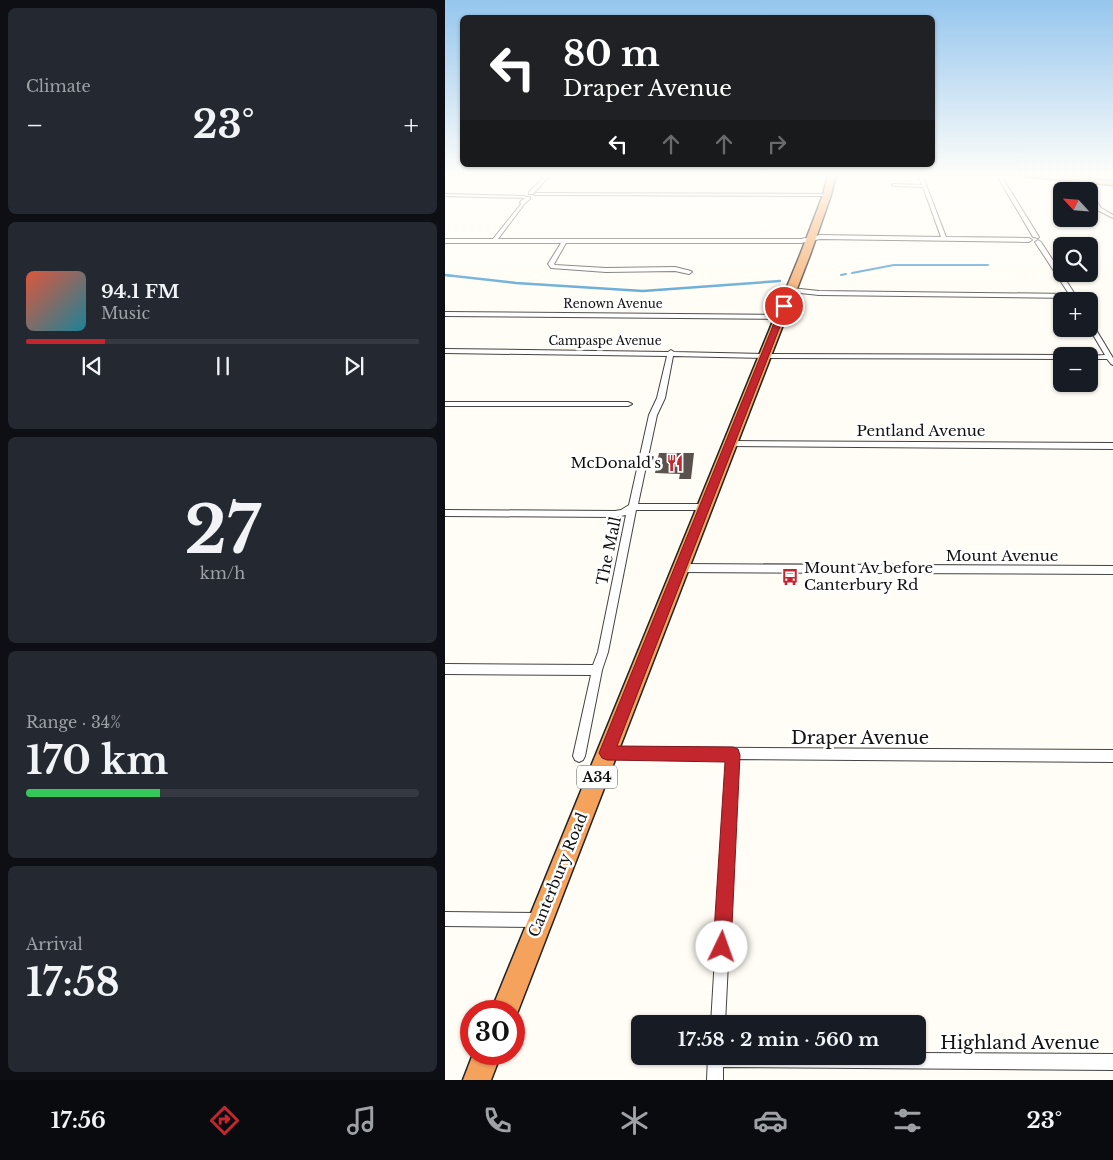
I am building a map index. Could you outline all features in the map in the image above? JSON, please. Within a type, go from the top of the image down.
[{"type":"highway","name":"Canterbury Road","points":[[508,1000],[816,224]]},
{"type":"highway","points":[[477,1080],[483,1065]]},
{"type":"street","points":[[495,240],[507,224]]},
{"type":"street","points":[[939,224],[944,238]]},
{"type":"street","points":[[1028,224],[1070,292]]},
{"type":"street","points":[[445,241],[801,241],[810,239],[944,238],[1037,240]]},
{"type":"street","points":[[563,241],[551,264],[553,267],[601,270],[675,269],[689,272]]},
{"type":"street","points":[[790,292],[1053,298]]},
{"type":"street","name":"Renown Avenue","points":[[445,314],[780,317]]},
{"type":"street","points":[[1097,337],[1113,363]]},
{"type":"street","name":"Campaspe Avenue","points":[[445,351],[671,352],[765,356]]},
{"type":"street","name":"The Mall","points":[[579,756],[653,414],[661,398],[671,352]]},
{"type":"street","points":[[765,356],[1053,357]]},
{"type":"street","points":[[1098,357],[1109,357]]},
{"type":"street","points":[[445,404],[628,404]]},
{"type":"street","name":"Pentland Avenue","points":[[729,444],[1113,446]]},
{"type":"street","points":[[445,513],[623,514],[633,507],[705,507]]},
{"type":"street","name":"Mount Avenue","points":[[681,568],[1113,570]]},
{"type":"street","points":[[445,669],[597,670]]},
{"type":"street","name":"Draper Avenue","points":[[607,753],[1113,756]]},
{"type":"street","points":[[719,1015],[733,755]]},
{"type":"street","points":[[445,919],[541,920]]},
{"type":"street","name":"Highland Avenue","points":[[926,1060],[1113,1062]]},
{"type":"street","points":[[715,1080],[716,1065]]},
{"type":"building","name":"McDonald's","points":[[659,453],[694,453],[691,479],[679,479],[680,474],[655,473]]},
{"type":"waterway","points":[[852,273],[894,265],[988,265]]},
{"type":"waterway","points":[[841,275],[846,274]]},
{"type":"waterway","points":[[454,276],[445,275],[516,283],[643,291],[780,281]]},
{"type":"place","name":"McDonald's","points":[[675,463]]},
{"type":"place","name":"Mount Av before Canterbury Rd","points":[[790,577]]},
{"type":"route","points":[[722,947],[733,755],[607,753],[784,306]]}]
